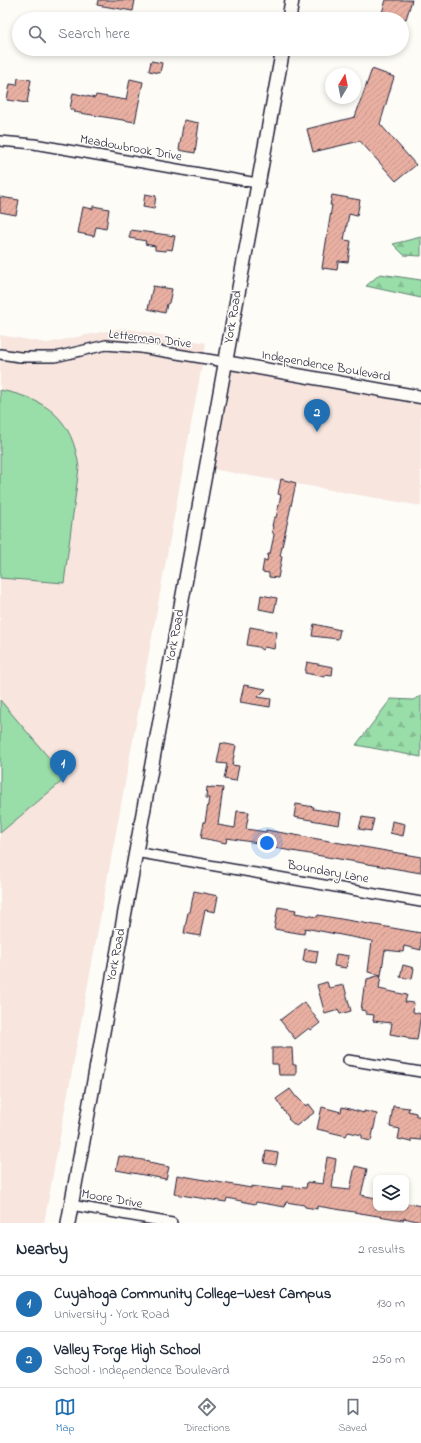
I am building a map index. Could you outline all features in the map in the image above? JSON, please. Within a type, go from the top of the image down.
[{"type":"main road","points":[[290,12],[292,0]]},
{"type":"main road","name":"York Road","points":[[68,1223],[93,1076],[282,56]]},
{"type":"street","name":"Meadowbrook Drive","points":[[0,141],[34,144],[257,184]]},
{"type":"street","name":"Letterman Drive","points":[[0,354],[20,357],[55,358],[106,345],[141,348],[225,362]]},
{"type":"street","name":"Independence Boulevard","points":[[225,362],[421,397]]},
{"type":"street","name":"Boundary Lane","points":[[135,852],[421,902]]},
{"type":"street","points":[[348,1060],[421,1072]]},
{"type":"street","name":"Moore Drive","points":[[71,1205],[172,1223]]},
{"type":"shaded area","points":[[122,328],[206,343],[44,1223],[0,1223],[0,335],[47,343]]},
{"type":"shaded area","points":[[225,362],[421,397],[421,506],[206,468]]},
{"type":"green space","points":[[421,237],[421,256],[404,255],[393,244]]},
{"type":"green space","points":[[380,274],[421,280],[421,298],[366,286]]},
{"type":"green space","points":[[0,390],[31,399],[55,414],[64,424],[71,436],[76,451],[79,468],[64,583],[0,578]]},
{"type":"green space","points":[[421,696],[421,757],[356,745],[391,699],[413,700]]},
{"type":"green space","points":[[0,700],[66,778],[0,833]]},
{"type":"building","points":[[98,0],[135,0],[133,11],[97,5]]},
{"type":"building","points":[[386,0],[412,0],[408,12],[382,12]]},
{"type":"building","points":[[151,61],[162,63],[160,73],[149,71]]},
{"type":"building","points":[[372,69],[394,77],[380,124],[416,165],[396,181],[360,141],[313,152],[307,129],[355,117],[360,104],[361,104]]},
{"type":"building","points":[[18,78],[31,80],[27,103],[7,100],[10,84],[17,85]]},
{"type":"building","points":[[130,79],[143,82],[135,122],[74,112],[75,110],[70,109],[73,93],[95,98],[96,95],[126,100]]},
{"type":"building","points":[[184,120],[199,123],[195,153],[179,150]]},
{"type":"building","points":[[145,194],[156,196],[154,209],[143,207]]},
{"type":"building","points":[[332,195],[360,200],[357,216],[349,214],[344,240],[351,241],[348,262],[338,261],[337,270],[322,268],[332,205],[330,205]]},
{"type":"building","points":[[0,197],[19,200],[16,215],[0,212]]},
{"type":"building","points":[[93,206],[109,209],[106,229],[96,227],[94,236],[78,233],[83,207],[93,209]]},
{"type":"building","points":[[131,230],[175,236],[172,250],[155,250],[155,246],[145,244],[146,241],[129,238]]},
{"type":"building","points":[[153,286],[172,289],[165,313],[148,309]]},
{"type":"building","points":[[281,479],[296,483],[280,556],[282,557],[278,578],[269,577],[269,573],[262,572],[264,560],[267,561],[268,554],[270,554],[274,535],[272,526],[274,517],[276,518],[281,495],[278,494]]},
{"type":"building","points":[[261,595],[277,598],[274,612],[259,609]]},
{"type":"building","points":[[314,624],[340,630],[338,639],[312,636]]},
{"type":"building","points":[[250,627],[277,632],[274,649],[264,647],[262,650],[258,647],[247,645]]},
{"type":"building","points":[[307,662],[333,667],[332,676],[325,675],[325,677],[305,673]]},
{"type":"building","points":[[244,685],[266,689],[258,697],[271,699],[270,707],[240,702]]},
{"type":"building","points":[[221,743],[236,746],[232,765],[239,766],[236,781],[224,779],[227,764],[217,763]]},
{"type":"building","points":[[207,787],[223,788],[218,825],[235,828],[237,811],[249,812],[246,829],[266,832],[266,830],[421,857],[421,873],[263,846],[264,844],[227,838],[226,843],[201,838],[209,798],[206,798]]},
{"type":"building","points":[[296,804],[314,807],[313,809],[341,813],[339,825],[294,817]]},
{"type":"building","points":[[362,817],[374,819],[371,831],[359,829]]},
{"type":"building","points":[[392,821],[405,824],[403,836],[390,833]]},
{"type":"building","points":[[194,891],[218,896],[215,912],[205,910],[200,936],[184,933]]},
{"type":"building","points":[[278,907],[296,910],[295,913],[317,917],[318,915],[421,933],[421,950],[404,946],[403,952],[385,950],[381,975],[368,972],[372,941],[305,928],[304,934],[274,929]]},
{"type":"building","points":[[305,949],[318,951],[316,963],[303,961]]},
{"type":"building","points":[[336,954],[349,956],[346,968],[334,966]]},
{"type":"building","points":[[403,965],[414,968],[412,979],[400,977]]},
{"type":"building","points":[[381,975],[379,989],[407,995],[405,1002],[414,1003],[413,1012],[421,1014],[417,1040],[390,1034],[392,1023],[373,1021],[374,1015],[366,1014],[366,1011],[361,1010],[364,987],[366,987],[367,979]]},
{"type":"building","points":[[327,982],[329,988],[344,985],[351,1011],[340,1014],[338,1009],[325,1014],[317,985]]},
{"type":"building","points":[[304,1002],[320,1023],[311,1030],[309,1028],[295,1039],[280,1020]]},
{"type":"building","points":[[272,1048],[292,1048],[293,1065],[296,1065],[296,1075],[279,1075],[278,1064],[272,1064]]},
{"type":"building","points":[[290,1089],[306,1106],[309,1104],[315,1112],[296,1126],[288,1119],[289,1118],[276,1099]]},
{"type":"building","points":[[393,1106],[409,1108],[408,1111],[416,1113],[416,1116],[421,1116],[421,1140],[411,1139],[411,1142],[398,1139],[400,1129],[390,1127]]},
{"type":"building","points":[[322,1107],[341,1112],[342,1107],[364,1113],[364,1111],[377,1114],[371,1141],[362,1139],[362,1135],[348,1132],[346,1136],[317,1129]]},
{"type":"building","points":[[266,1151],[278,1153],[276,1165],[264,1163]]},
{"type":"building","points":[[119,1156],[149,1161],[149,1163],[169,1167],[166,1179],[116,1170]]},
{"type":"building","points":[[327,1157],[336,1159],[332,1188],[350,1190],[355,1166],[367,1169],[361,1195],[373,1197],[373,1211],[409,1211],[409,1204],[421,1206],[421,1222],[404,1218],[403,1220],[317,1206],[317,1209],[286,1202],[285,1207],[256,1202],[255,1204],[227,1198],[226,1202],[174,1194],[177,1175],[251,1188],[251,1186],[282,1190],[282,1186],[306,1188],[307,1182],[323,1184]]},
{"type":"place","name":"Valley Forge High School","points":[[317,432]]},
{"type":"place","name":"Cuyahoga Community College—West Campus","points":[[63,783]]}]
